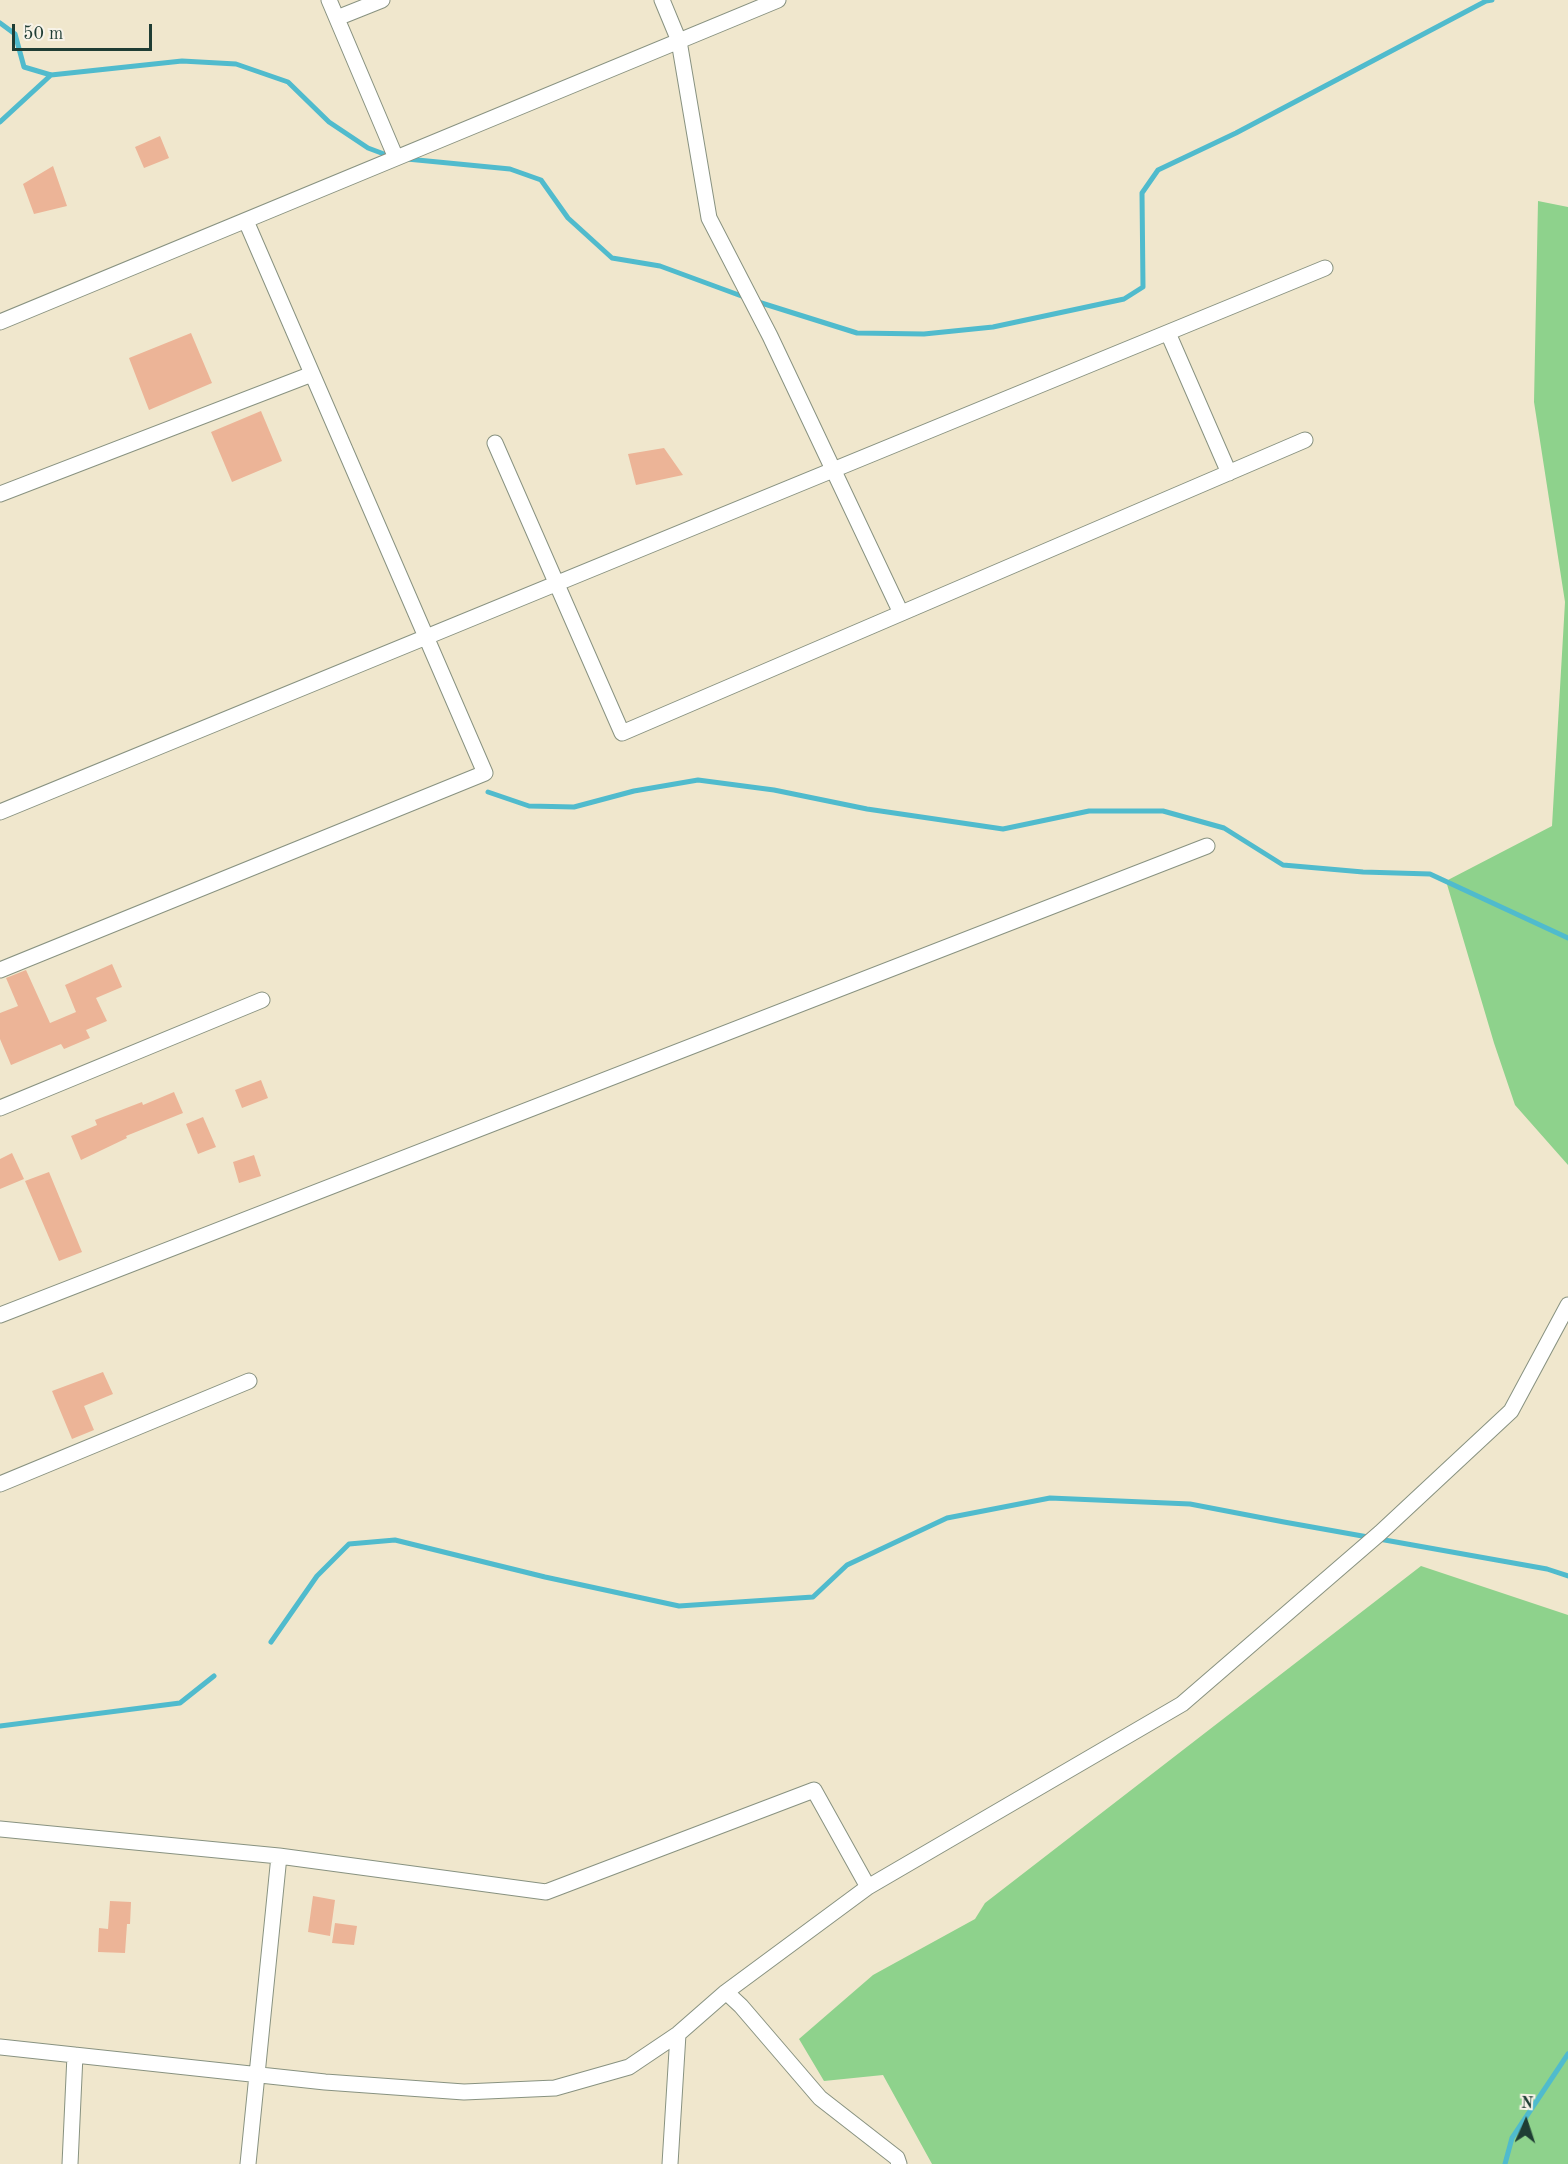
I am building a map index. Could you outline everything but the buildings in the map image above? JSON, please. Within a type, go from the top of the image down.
[{"type":"street","points":[[329,0],[396,158]]},
{"type":"street","points":[[337,18],[382,0]]},
{"type":"street","points":[[662,0],[679,41],[709,219],[770,336],[901,613]]},
{"type":"street","points":[[0,322],[778,0]]},
{"type":"street","points":[[0,970],[485,773],[246,221]]},
{"type":"street","points":[[0,812],[1325,268]]},
{"type":"street","points":[[1168,333],[1229,473]]},
{"type":"street","points":[[0,494],[312,374]]},
{"type":"street","points":[[495,443],[622,733],[1305,440]]},
{"type":"street","points":[[0,1315],[1207,846]]},
{"type":"street","points":[[0,1108],[262,1000]]},
{"type":"street","points":[[0,2047],[257,2075],[464,2092],[555,2088],[629,2067],[678,2034],[726,1992],[868,1887],[1182,1704],[1380,1533],[1511,1411],[1568,1305]]},
{"type":"street","points":[[0,1484],[249,1381]]},
{"type":"street","points":[[0,1829],[279,1856],[546,1892],[814,1790],[868,1887]]},
{"type":"street","points":[[248,2164],[279,1856]]},
{"type":"street","points":[[726,1992],[741,2006],[820,2098],[897,2158],[899,2164]]},
{"type":"street","points":[[670,2164],[678,2034]]},
{"type":"street","points":[[70,2164],[75,2055]]},
{"type":"green space","points":[[1538,201],[1568,207],[1568,1165],[1515,1105],[1494,1043],[1446,881],[1552,826],[1565,602],[1534,402]]},
{"type":"green space","points":[[1421,1566],[1568,1615],[1568,2164],[932,2164],[883,2075],[824,2081],[799,2039],[873,1975],[975,1919],[985,1903]]},
{"type":"waterway","points":[[755,301],[857,333],[924,334],[993,327],[1124,299],[1143,287],[1142,193],[1158,170],[1236,133],[1486,1],[1492,0]]},
{"type":"waterway","points":[[0,23],[15,34],[24,67],[51,75],[182,61],[236,64],[288,82],[329,122],[368,148],[392,157]]},
{"type":"waterway","points":[[0,122],[51,75]]},
{"type":"waterway","points":[[407,159],[510,169],[541,180],[568,218],[612,258],[660,266],[747,298]]},
{"type":"waterway","points":[[488,792],[529,806],[574,807],[634,791],[698,780],[774,790],[867,809],[1003,829],[1089,811],[1163,811],[1224,828],[1283,865],[1363,872],[1430,874],[1568,938]]},
{"type":"waterway","points":[[271,1642],[317,1576],[349,1544],[395,1540],[545,1577],[679,1606],[813,1597],[847,1565],[947,1518],[1050,1498],[1190,1504],[1547,1569],[1568,1576]]},
{"type":"waterway","points":[[0,1726],[180,1703],[214,1676]]},
{"type":"waterway","points":[[1505,2164],[1512,2138],[1568,2054]]}]
